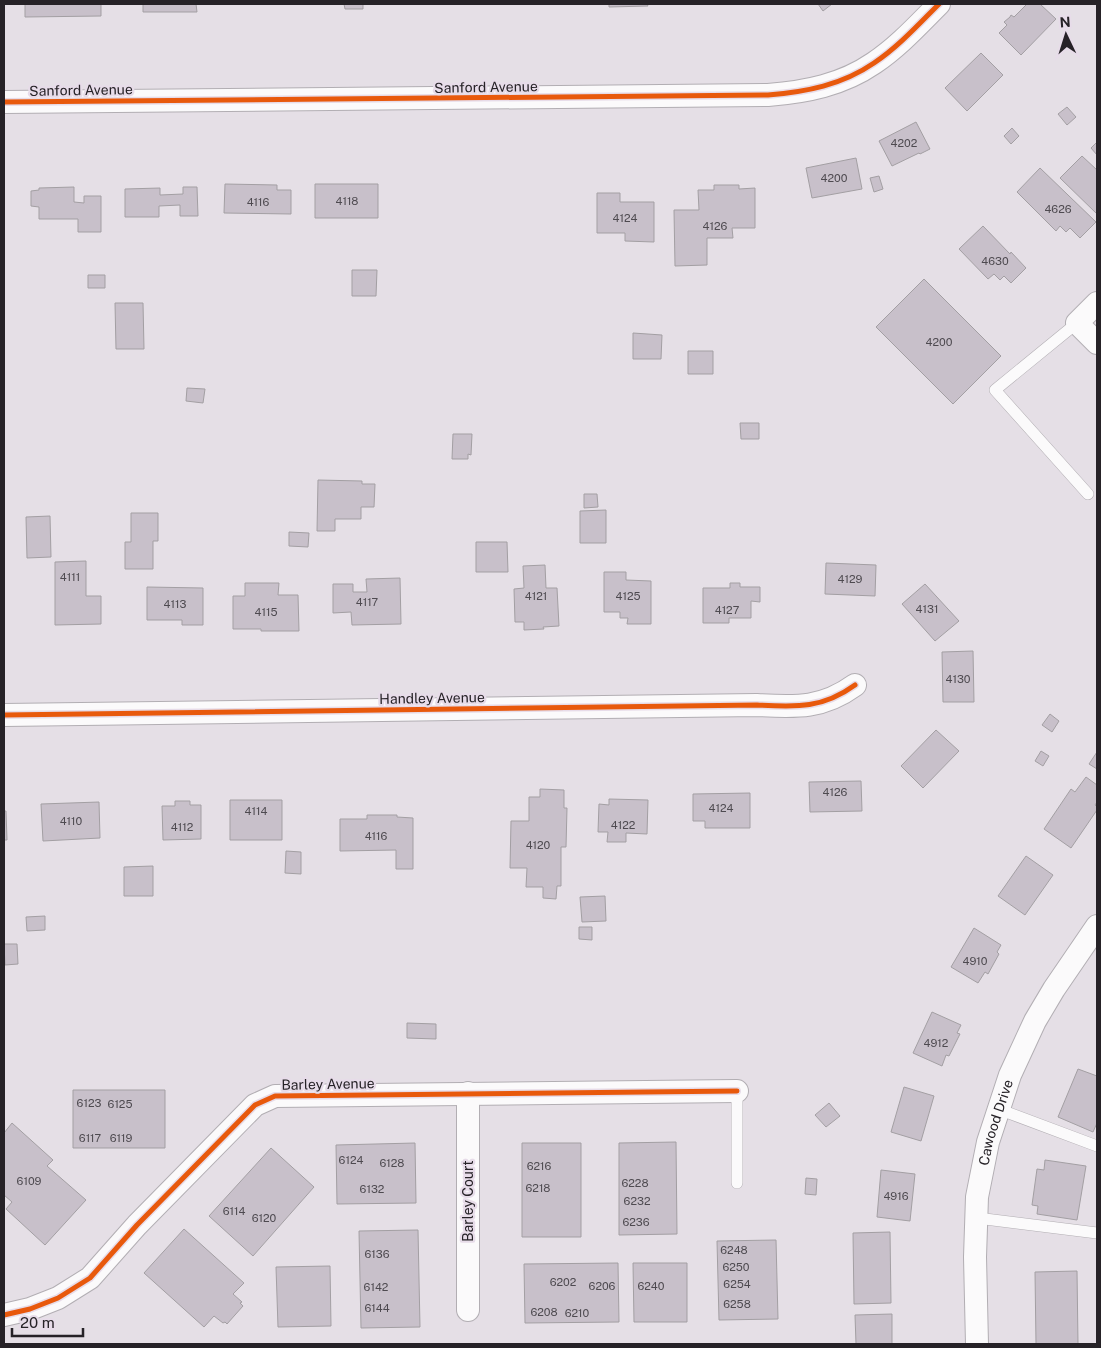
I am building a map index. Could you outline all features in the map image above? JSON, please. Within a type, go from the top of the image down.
[{"type":"street","name":"Sanford Avenue","points":[[4,102],[793,93],[812,90],[836,82],[854,75],[874,63],[904,39],[939,4]]},
{"type":"street","points":[[1097,303],[1077,323],[1097,343]]},
{"type":"street","name":"Handley Avenue","points":[[4,715],[757,705],[793,707],[822,703],[842,694],[855,685]]},
{"type":"street","name":"Cawood Drive","points":[[976,1344],[975,1257],[977,1197],[988,1142],[1010,1075],[1035,1021],[1054,989],[1097,926]]},
{"type":"street","name":"Barley Avenue","points":[[4,1315],[30,1309],[58,1298],[90,1278],[136,1224],[255,1105],[276,1096],[737,1091]]},
{"type":"street","name":"Barley Court","points":[[468,1093],[468,1310]]},
{"type":"lane","points":[[1077,323],[995,390],[1088,494]]},
{"type":"lane","points":[[737,1091],[737,1182]]},
{"type":"lane","points":[[998,1109],[1097,1146]]},
{"type":"lane","points":[[977,1218],[1097,1233]]},
{"type":"building","points":[[25,4],[101,4],[101,16],[25,17]]},
{"type":"building","points":[[143,4],[196,4],[197,12],[143,12]]},
{"type":"building","points":[[344,4],[363,4],[363,9],[345,9]]},
{"type":"building","points":[[609,4],[647,4],[648,6],[609,7]]},
{"type":"building","points":[[818,4],[832,4],[823,11]]},
{"type":"building","points":[[1027,4],[1040,4],[1056,19],[1021,55],[999,33],[1007,25],[1004,22],[1011,15],[1014,17]]},
{"type":"building","points":[[981,53],[1003,75],[967,111],[945,88]]},
{"type":"building","points":[[1067,107],[1076,117],[1067,125],[1058,114]]},
{"type":"building","points":[[916,122],[930,149],[892,166],[879,141]]},
{"type":"building","points":[[1012,128],[1019,136],[1011,144],[1004,136]]},
{"type":"building","points":[[1097,142],[1097,155],[1091,148]]},
{"type":"building","points":[[1082,156],[1097,170],[1097,214],[1060,178]]},
{"type":"building","points":[[856,158],[862,189],[812,198],[806,168]]},
{"type":"building","points":[[1040,168],[1096,222],[1080,238],[1070,228],[1066,232],[1060,226],[1056,231],[1017,192]]},
{"type":"building","points":[[879,176],[883,189],[874,192],[870,178]]},
{"type":"building","points":[[225,184],[277,185],[277,190],[291,190],[291,214],[224,213]]},
{"type":"building","points":[[315,184],[378,184],[378,218],[315,218]]},
{"type":"building","points":[[714,185],[739,185],[739,189],[755,188],[755,228],[732,228],[733,238],[707,238],[707,265],[675,266],[674,210],[699,210],[698,190],[714,190]]},
{"type":"building","points":[[74,187],[74,202],[84,203],[84,196],[101,196],[101,232],[78,232],[78,219],[39,219],[39,207],[31,206],[31,191],[39,190],[39,188]]},
{"type":"building","points":[[183,187],[197,187],[198,216],[180,216],[180,205],[159,206],[159,217],[125,217],[125,189],[160,188],[160,195],[183,194]]},
{"type":"building","points":[[597,193],[620,193],[620,202],[654,202],[654,242],[625,241],[625,233],[597,233]]},
{"type":"building","points":[[983,226],[1026,268],[1011,283],[1004,276],[1000,280],[994,274],[988,279],[959,249]]},
{"type":"building","points":[[352,270],[377,270],[376,296],[352,296]]},
{"type":"building","points":[[88,275],[105,275],[105,288],[88,288]]},
{"type":"building","points":[[924,279],[1001,356],[953,404],[876,327]]},
{"type":"building","points":[[115,303],[143,303],[144,349],[116,349]]},
{"type":"building","points":[[633,333],[662,335],[661,359],[633,359]]},
{"type":"building","points":[[688,351],[713,351],[713,374],[688,374]]},
{"type":"building","points":[[187,388],[205,389],[203,403],[186,401]]},
{"type":"building","points":[[740,423],[759,423],[759,439],[741,439]]},
{"type":"building","points":[[453,434],[472,434],[471,455],[468,454],[468,459],[452,459]]},
{"type":"building","points":[[318,480],[362,481],[362,484],[375,484],[374,507],[361,507],[361,519],[335,519],[335,531],[317,531]]},
{"type":"building","points":[[584,494],[597,494],[598,507],[584,508]]},
{"type":"building","points":[[606,510],[606,543],[580,543],[580,511]]},
{"type":"building","points":[[131,513],[158,513],[158,541],[153,541],[153,569],[125,569],[125,542],[131,542]]},
{"type":"building","points":[[50,516],[51,557],[27,558],[26,517]]},
{"type":"building","points":[[289,532],[309,533],[308,547],[289,546]]},
{"type":"building","points":[[476,542],[507,542],[508,572],[476,572]]},
{"type":"building","points":[[86,561],[86,596],[101,596],[101,624],[55,625],[55,562]]},
{"type":"building","points":[[826,563],[876,565],[875,596],[825,594]]},
{"type":"building","points":[[545,565],[546,588],[557,588],[559,626],[524,630],[524,622],[515,622],[514,589],[524,588],[523,566]]},
{"type":"building","points":[[604,572],[626,572],[626,580],[651,581],[651,624],[627,624],[628,618],[620,618],[620,612],[604,612]]},
{"type":"building","points":[[400,578],[401,624],[352,625],[351,612],[333,613],[333,584],[353,584],[353,592],[367,592],[366,579]]},
{"type":"building","points":[[245,583],[279,583],[278,595],[298,595],[299,631],[233,629],[233,596],[245,596]]},
{"type":"building","points":[[730,583],[740,583],[740,587],[760,587],[760,602],[751,601],[751,618],[729,618],[729,623],[703,623],[703,588],[730,588]]},
{"type":"building","points":[[925,584],[959,621],[935,641],[902,604]]},
{"type":"building","points":[[147,587],[203,588],[203,625],[182,625],[182,620],[147,620]]},
{"type":"building","points":[[973,651],[974,702],[943,702],[942,652]]},
{"type":"building","points":[[1050,714],[1059,721],[1052,732],[1042,725]]},
{"type":"building","points":[[936,730],[959,751],[923,788],[901,766]]},
{"type":"building","points":[[1041,751],[1049,756],[1043,766],[1035,761]]},
{"type":"building","points":[[1097,752],[1097,769],[1089,764]]},
{"type":"building","points":[[1086,777],[1097,785],[1097,802],[1095,805],[1097,810],[1071,848],[1044,829],[1071,789],[1075,792]]},
{"type":"building","points":[[861,781],[862,811],[810,812],[809,782]]},
{"type":"building","points":[[540,789],[564,790],[564,808],[567,808],[566,847],[561,847],[561,886],[557,886],[556,899],[543,898],[543,887],[526,887],[527,868],[510,868],[511,821],[529,821],[529,797],[540,797]]},
{"type":"building","points":[[750,793],[750,828],[705,828],[705,821],[693,821],[693,794]]},
{"type":"building","points":[[609,799],[648,800],[647,834],[626,833],[626,842],[607,842],[608,832],[598,832],[599,804],[609,805]]},
{"type":"building","points":[[230,800],[282,800],[282,840],[230,840]]},
{"type":"building","points":[[175,801],[190,801],[190,805],[201,805],[201,839],[163,840],[162,806],[175,806]]},
{"type":"building","points":[[99,802],[100,838],[43,841],[41,804]]},
{"type":"building","points":[[4,811],[6,811],[7,840],[4,840]]},
{"type":"building","points":[[367,815],[397,815],[397,817],[413,818],[413,869],[396,869],[396,850],[340,851],[340,819],[367,819]]},
{"type":"building","points":[[286,851],[301,852],[301,874],[285,873]]},
{"type":"building","points":[[1026,856],[1053,875],[1025,915],[998,896]]},
{"type":"building","points":[[153,866],[153,896],[124,896],[124,867]]},
{"type":"building","points":[[605,896],[606,921],[582,922],[580,897]]},
{"type":"building","points":[[45,916],[45,930],[27,931],[26,917]]},
{"type":"building","points":[[579,927],[592,927],[592,940],[579,939]]},
{"type":"building","points":[[974,928],[1001,945],[997,952],[999,954],[988,974],[985,972],[978,983],[951,967]]},
{"type":"building","points":[[4,944],[17,944],[18,964],[5,965]]},
{"type":"building","points":[[932,1012],[961,1025],[957,1033],[960,1034],[949,1056],[946,1055],[942,1066],[913,1053]]},
{"type":"building","points":[[407,1023],[436,1024],[436,1039],[407,1038]]},
{"type":"building","points":[[1078,1069],[1097,1076],[1097,1123],[1093,1132],[1058,1117]]},
{"type":"building","points":[[904,1087],[934,1096],[921,1141],[891,1132]]},
{"type":"building","points":[[73,1090],[165,1090],[165,1148],[73,1148]]},
{"type":"building","points":[[829,1103],[840,1116],[826,1127],[815,1115]]},
{"type":"building","points":[[12,1123],[53,1160],[47,1166],[86,1200],[45,1245],[6,1209],[12,1202],[4,1195],[4,1133]]},
{"type":"building","points":[[676,1142],[677,1234],[619,1235],[619,1143]]},
{"type":"building","points":[[415,1143],[416,1203],[337,1204],[336,1145]]},
{"type":"building","points":[[522,1143],[581,1143],[581,1237],[522,1237]]},
{"type":"building","points":[[271,1148],[314,1187],[253,1256],[209,1216]]},
{"type":"building","points":[[1045,1160],[1086,1166],[1077,1220],[1037,1214],[1038,1206],[1032,1205],[1037,1169],[1044,1170]]},
{"type":"building","points":[[881,1170],[915,1174],[910,1221],[877,1217]]},
{"type":"building","points":[[806,1178],[817,1179],[816,1195],[805,1194]]},
{"type":"building","points":[[184,1229],[244,1283],[233,1294],[242,1302],[240,1303],[243,1306],[227,1324],[214,1316],[204,1327],[144,1273]]},
{"type":"building","points":[[418,1230],[420,1327],[361,1328],[359,1231]]},
{"type":"building","points":[[890,1232],[891,1303],[854,1304],[853,1233]]},
{"type":"building","points":[[776,1240],[778,1319],[719,1320],[717,1241]]},
{"type":"building","points":[[618,1263],[619,1322],[525,1323],[524,1264]]},
{"type":"building","points":[[633,1263],[687,1263],[687,1322],[634,1322]]},
{"type":"building","points":[[330,1266],[331,1326],[278,1327],[276,1267]]},
{"type":"building","points":[[1077,1271],[1078,1344],[1036,1344],[1035,1272]]},
{"type":"building","points":[[892,1314],[892,1344],[856,1344],[855,1315]]},
{"type":"cycle path","points":[[4,102],[782,94],[823,86],[862,71],[891,50],[939,4]]},
{"type":"cycle path","points":[[4,715],[796,706],[831,699],[855,685]]},
{"type":"cycle path","points":[[4,1315],[30,1309],[58,1298],[90,1278],[137,1225],[255,1105],[275,1096],[737,1091]]}]
